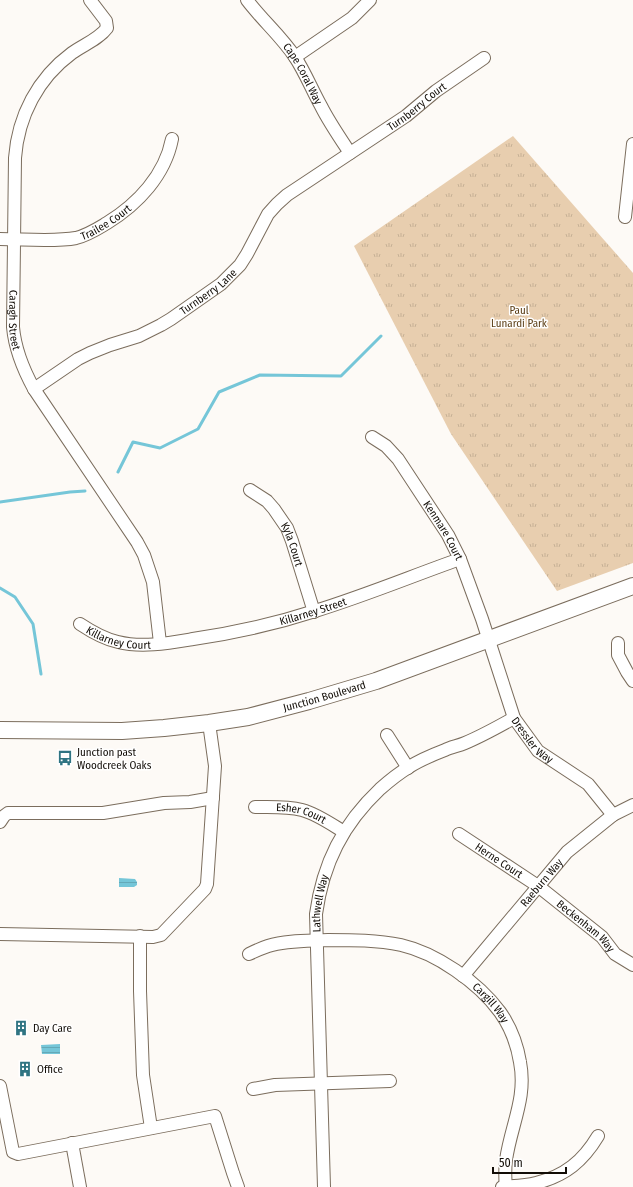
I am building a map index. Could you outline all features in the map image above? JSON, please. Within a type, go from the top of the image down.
[{"type":"main road","name":"Junction Boulevard","points":[[0,730],[122,731],[209,723],[248,717],[376,681],[633,586]]},
{"type":"main road","points":[[0,723],[24,731]]},
{"type":"main road","points":[[0,738],[24,731]]},
{"type":"street","name":"Caragh Street","points":[[90,0],[106,21],[107,28],[102,34],[60,62],[50,72],[34,95],[22,119],[16,145],[14,337],[22,367],[34,389],[137,542],[144,555],[153,582],[160,643]]},
{"type":"street","name":"Cape Coral Way","points":[[247,0],[295,57],[327,118],[350,154]]},
{"type":"street","points":[[295,57],[352,18],[370,0]]},
{"type":"street","name":"Turnberry Court","points":[[350,154],[406,116],[436,92],[484,58]]},
{"type":"street","name":"Trailee Court","points":[[0,239],[76,238],[96,230],[130,207],[149,187],[166,160],[172,138]]},
{"type":"street","points":[[625,217],[633,144]]},
{"type":"street","name":"Turnberry Lane","points":[[34,389],[78,359],[105,346],[139,336],[161,325],[221,284],[240,265],[256,239],[268,214],[277,204],[287,195],[350,154]]},
{"type":"street","name":"Kenmare Court","points":[[372,437],[386,446],[398,459],[448,535],[460,559],[488,640]]},
{"type":"street","name":"Kyla Court","points":[[250,490],[267,501],[287,528],[314,612]]},
{"type":"street","name":"Killarney Street","points":[[160,643],[229,633],[314,612],[460,559]]},
{"type":"street","name":"Killarney Court","points":[[80,624],[100,636],[119,643],[160,643]]},
{"type":"street","name":"Dressler Way","points":[[488,640],[514,718],[538,751],[588,784],[613,815]]},
{"type":"street","points":[[618,643],[618,655],[633,681]]},
{"type":"street","name":"Lathwell Way","points":[[324,1187],[316,914],[319,893],[326,870],[344,832],[359,811],[372,796],[389,782],[408,768],[427,757],[465,743],[514,718]]},
{"type":"street","points":[[0,934],[153,937],[161,935],[205,889],[207,884],[215,766],[209,723]]},
{"type":"street","points":[[388,735],[408,768]]},
{"type":"street","points":[[0,822],[8,813],[103,813],[164,803],[190,802],[213,798]]},
{"type":"street","name":"Raeburn Way","points":[[463,976],[567,852],[613,815],[633,805]]},
{"type":"street","name":"Esher Court","points":[[255,807],[284,807],[303,810],[318,816],[344,832]]},
{"type":"street","name":"Herne Court","points":[[459,834],[538,886]]},
{"type":"street","name":"Beckenham Way","points":[[538,886],[602,937],[615,954],[633,965]]},
{"type":"street","points":[[140,936],[143,1075],[151,1128]]},
{"type":"street","name":"Cargill Way","points":[[249,954],[283,942],[357,940],[380,941],[402,945],[440,960],[480,990],[500,1012],[510,1029],[516,1044],[520,1061],[522,1094],[506,1160],[506,1187]]},
{"type":"street","points":[[253,1089],[275,1085],[390,1081]]},
{"type":"street","points":[[0,1086],[13,1152],[18,1154],[215,1116],[232,1173],[238,1187]]},
{"type":"street","points":[[502,1187],[535,1183],[565,1172],[590,1150],[598,1136]]},
{"type":"street","points":[[72,1144],[80,1187]]},
{"type":"green space","name":"Paul Lunardi Park","points":[[513,136],[633,273],[633,563],[557,591],[451,434],[354,246]]},
{"type":"water","points":[[119,878],[135,879],[137,885],[134,887],[119,887]]},
{"type":"water","points":[[60,1044],[60,1054],[42,1054],[41,1045]]},
{"type":"waterway","points":[[118,472],[133,442],[160,448],[198,429],[219,392],[260,375],[341,376],[381,336]]},
{"type":"waterway","points":[[0,502],[85,491]]},
{"type":"waterway","points":[[0,588],[15,597],[33,624],[41,674]]},
{"type":"place","name":"Junction past Woodcreek Oaks","points":[[65,758]]},
{"type":"place","name":"Day Care","points":[[21,1028]]},
{"type":"place","name":"Office","points":[[25,1069]]}]
